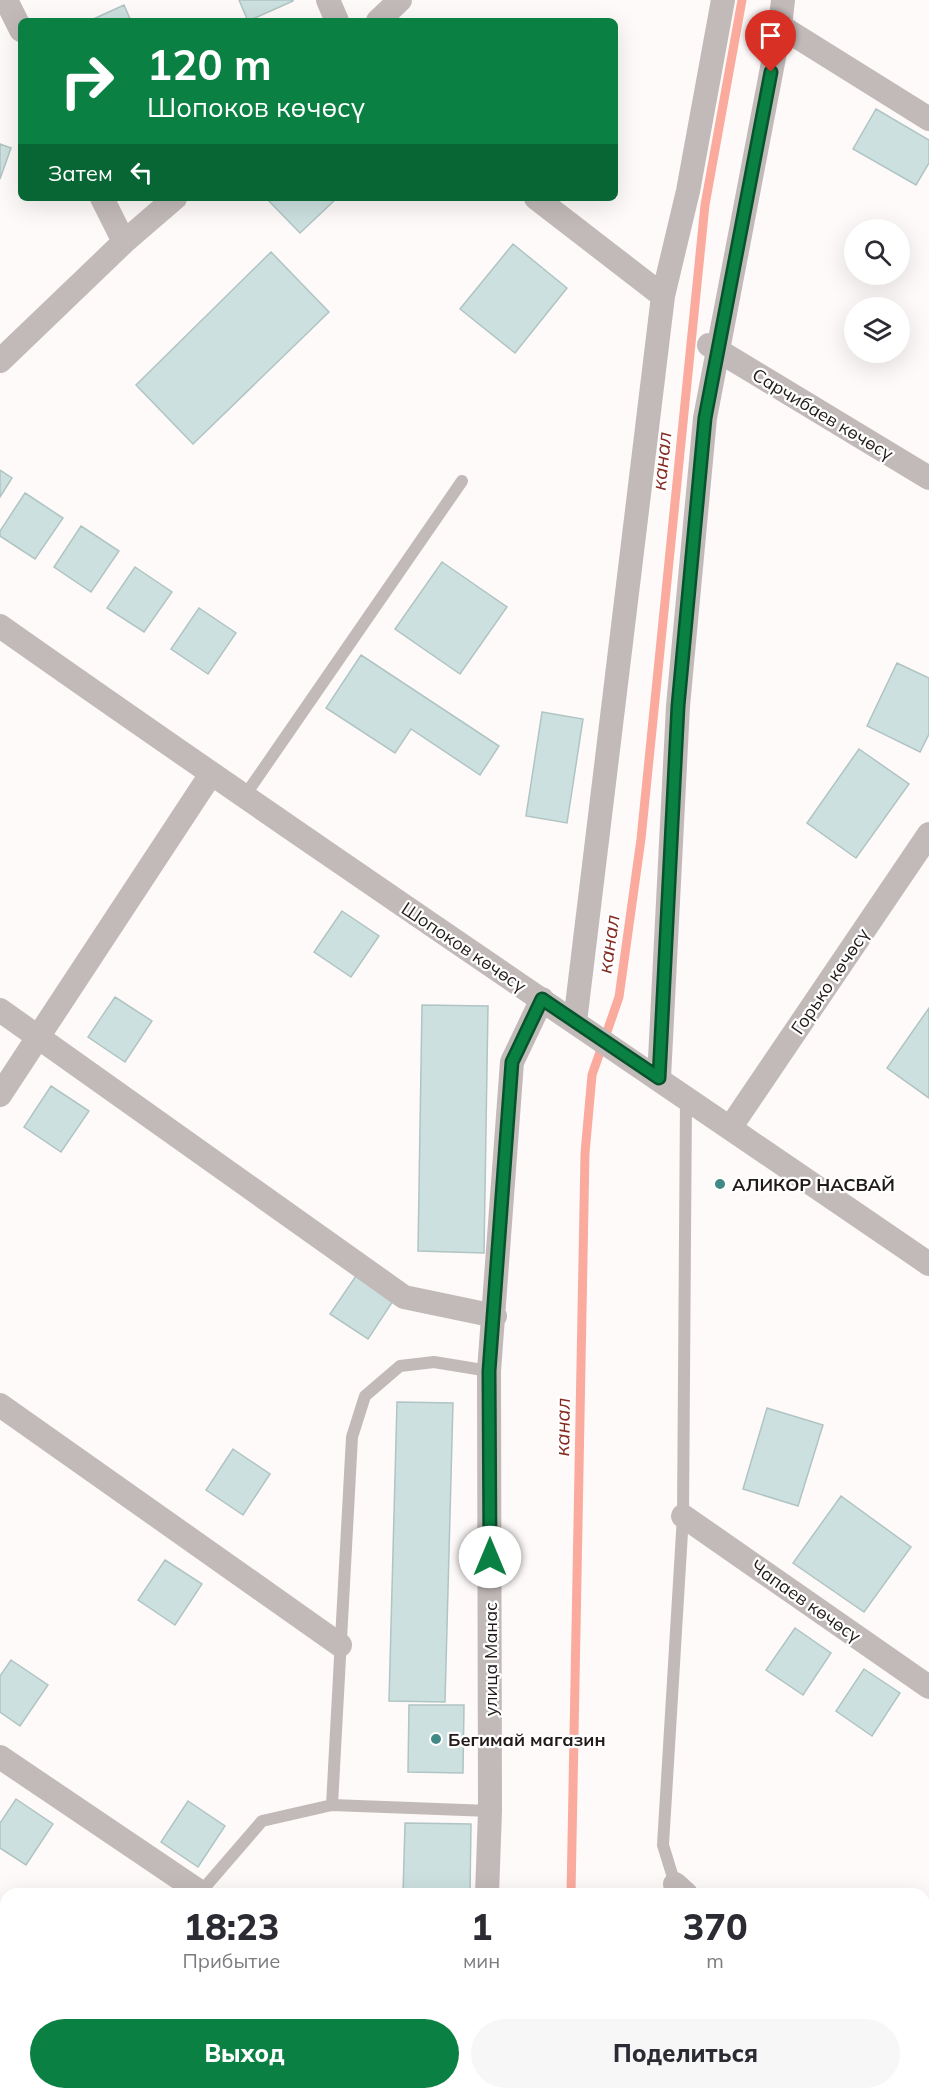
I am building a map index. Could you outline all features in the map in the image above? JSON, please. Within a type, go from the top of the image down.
[{"type":"street","points":[[6,0],[18,24]]},
{"type":"street","points":[[328,0],[336,18]]},
{"type":"street","points":[[381,18],[400,0]]},
{"type":"street","points":[[576,1023],[663,296],[688,191],[723,0]]},
{"type":"street","points":[[659,1078],[678,706],[713,347],[780,26],[783,0]]},
{"type":"street","points":[[780,26],[929,119]]},
{"type":"street","points":[[104,201],[124,242]]},
{"type":"street","points":[[0,361],[124,242],[172,201]]},
{"type":"street","points":[[540,201],[663,296]]},
{"type":"street","name":"Сарчибаев көчөсү","points":[[713,347],[929,478]]},
{"type":"street","name":"Шопоков көчөсү","points":[[0,626],[484,962],[659,1078],[929,1264]]},
{"type":"street","points":[[0,1095],[211,774]]},
{"type":"street","name":"Горько көчөсү","points":[[730,1128],[928,838]]},
{"type":"street","name":"улица Манас","points":[[487,1888],[490,1811],[489,1371],[495,1316],[512,1062],[542,999]]},
{"type":"street","points":[[0,1010],[404,1297],[495,1316]]},
{"type":"street","points":[[0,1405],[340,1645]]},
{"type":"street","name":"Чапаев көчөсү","points":[[683,1516],[929,1687]]},
{"type":"street","points":[[0,1757],[190,1888]]},
{"type":"lane","points":[[244,796],[462,481]]},
{"type":"lane","points":[[680,1888],[663,1845],[683,1516],[687,1098]]},
{"type":"lane","points":[[332,1805],[352,1437],[365,1396],[400,1366],[434,1362],[489,1371]]},
{"type":"lane","points":[[204,1888],[262,1821],[332,1805],[490,1811]]},
{"type":"building","points":[[239,0],[293,0],[255,18],[247,18]]},
{"type":"building","points":[[124,5],[130,18],[96,18]]},
{"type":"building","points":[[876,109],[929,140],[929,163],[916,185],[853,149]]},
{"type":"building","points":[[0,144],[11,148],[0,179]]},
{"type":"building","points":[[269,201],[334,201],[300,233]]},
{"type":"building","points":[[513,244],[567,288],[515,353],[460,309]]},
{"type":"building","points":[[271,252],[329,312],[193,444],[136,385]]},
{"type":"building","points":[[0,470],[12,478],[0,497]]},
{"type":"building","points":[[25,493],[63,518],[35,559],[0,536],[0,531]]},
{"type":"building","points":[[81,526],[119,551],[91,592],[54,567]]},
{"type":"building","points":[[442,562],[507,607],[460,674],[395,629]]},
{"type":"building","points":[[135,567],[172,592],[144,632],[107,608]]},
{"type":"building","points":[[199,608],[236,633],[208,674],[171,649]]},
{"type":"building","points":[[361,655],[499,746],[480,775],[411,729],[395,753],[326,708]]},
{"type":"building","points":[[897,663],[929,678],[929,734],[920,752],[867,726]]},
{"type":"building","points":[[542,712],[583,719],[567,823],[526,816]]},
{"type":"building","points":[[859,749],[909,784],[856,858],[807,823]]},
{"type":"building","points":[[342,911],[379,936],[351,977],[314,952]]},
{"type":"building","points":[[115,997],[152,1021],[125,1062],[88,1037]]},
{"type":"building","points":[[422,1005],[488,1006],[484,1253],[418,1251]]},
{"type":"building","points":[[929,1008],[929,1098],[887,1068]]},
{"type":"building","points":[[51,1086],[89,1111],[61,1152],[24,1127]]},
{"type":"building","points":[[358,1273],[395,1298],[368,1339],[330,1314]]},
{"type":"building","points":[[397,1402],[453,1403],[445,1702],[389,1701]]},
{"type":"building","points":[[767,1408],[823,1425],[798,1506],[743,1489]]},
{"type":"building","points":[[233,1449],[270,1474],[243,1515],[206,1490]]},
{"type":"building","points":[[841,1496],[911,1547],[864,1612],[793,1563]]},
{"type":"building","points":[[165,1560],[202,1584],[175,1625],[138,1600]]},
{"type":"building","points":[[795,1628],[831,1653],[803,1695],[766,1670]]},
{"type":"building","points":[[11,1660],[48,1685],[20,1726],[0,1712],[0,1676]]},
{"type":"building","points":[[864,1669],[900,1693],[872,1736],[836,1711]]},
{"type":"building","name":"Бегимай магазин","points":[[409,1705],[464,1705],[463,1773],[408,1772]]},
{"type":"building","points":[[16,1799],[53,1824],[26,1865],[0,1848],[0,1823]]},
{"type":"building","points":[[188,1801],[225,1826],[198,1867],[161,1842]]},
{"type":"building","points":[[405,1823],[471,1824],[470,1888],[403,1888]]},
{"type":"waterway","name":"канал","points":[[571,1888],[585,1153],[592,1075],[619,997],[641,839],[705,205],[742,0]]},
{"type":"place","name":"АЛИКОР НАСВАЙ","points":[[720,1184]]},
{"type":"place","name":"Бегимай магазин","points":[[436,1739]]},
{"type":"route","points":[[490,1557],[489,1371],[495,1316],[512,1062],[542,999],[659,1078],[678,706],[705,418],[716,349],[771,72]]}]
